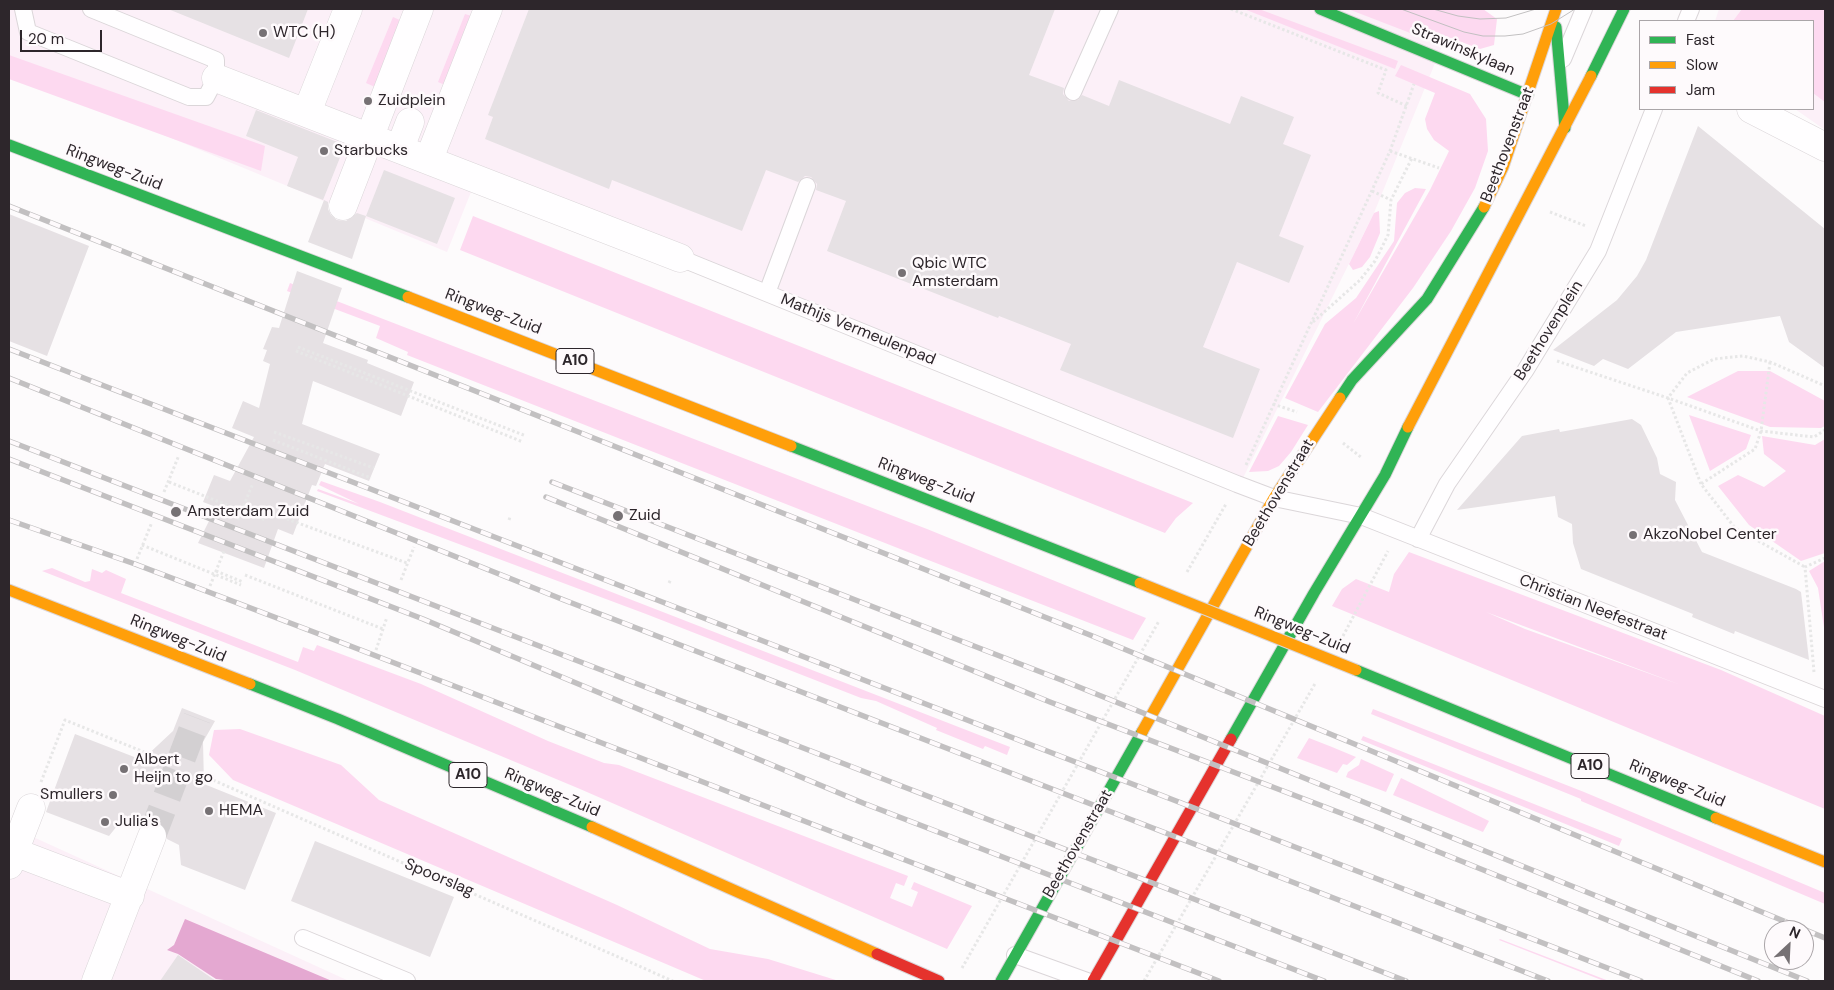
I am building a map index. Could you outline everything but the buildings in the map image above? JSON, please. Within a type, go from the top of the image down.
[{"type":"main road","name":"Strawinskylaan","points":[[1320,9],[1528,95],[1551,76]]},
{"type":"main road","name":"Beethovenstraat","points":[[1001,981],[1274,498],[1352,380],[1427,300],[1479,218],[1502,167],[1528,95],[1555,9]]},
{"type":"main road","points":[[1555,9],[1551,76],[1565,128]]},
{"type":"main road","points":[[1093,981],[1314,593],[1385,475],[1565,128],[1624,9]]},
{"type":"main road","points":[[1595,42],[1617,24]]},
{"type":"main road","points":[[1551,76],[1580,54]]},
{"type":"main road","name":"Ringweg-Zuid","points":[[9,145],[507,334],[1140,582],[1825,862]]},
{"type":"main road","name":"Ringweg-Zuid","points":[[9,590],[338,720],[610,835],[940,981]]},
{"type":"street","points":[[307,112],[348,9]]},
{"type":"street","points":[[343,206],[419,9]]},
{"type":"street","points":[[216,78],[435,162],[488,9]]},
{"type":"street","points":[[1753,110],[1825,147]]},
{"type":"street","points":[[400,148],[410,122]]},
{"type":"street","name":"Mathijs Vermeulenpad","points":[[435,162],[680,258]]},
{"type":"street","points":[[31,808],[11,856],[130,896]]},
{"type":"street","points":[[96,981],[152,836]]},
{"type":"lane","points":[[23,9],[28,32],[189,97],[206,98],[216,78],[216,60],[92,9]]},
{"type":"lane","points":[[1073,92],[1110,9]]},
{"type":"lane","points":[[1551,76],[1584,9]]},
{"type":"lane","name":"Beethovenplein","points":[[1418,539],[1447,484],[1535,354],[1598,250],[1654,110]]},
{"type":"lane","points":[[767,294],[807,186]]},
{"type":"lane","name":"Mathijs Vermeulenpad","points":[[680,258],[1274,498],[1361,516]]},
{"type":"lane","name":"Christian Neefestraat","points":[[1361,516],[1821,697]]},
{"type":"lane","points":[[303,938],[407,981]]},
{"type":"lane","points":[[1015,955],[1087,981]]},
{"type":"path","points":[[1231,9],[1386,70],[1378,93],[1407,106]]},
{"type":"path","points":[[1414,84],[1390,151],[1439,168]]},
{"type":"path","points":[[1311,324],[1360,280],[1375,261],[1388,235],[1391,200],[1412,158]]},
{"type":"path","points":[[1372,191],[1391,200]]},
{"type":"path","points":[[1549,212],[1588,227]]},
{"type":"path","points":[[298,347],[526,436]]},
{"type":"path","points":[[296,351],[523,442]]},
{"type":"path","points":[[1535,354],[1761,431],[1814,437],[1825,430]]},
{"type":"path","points":[[1668,398],[1687,373],[1714,359],[1743,356],[1770,362],[1825,386]]},
{"type":"path","points":[[1701,484],[1755,449],[1761,431],[1770,362]]},
{"type":"path","points":[[1668,398],[1701,484],[1735,528],[1805,567]]},
{"type":"path","points":[[1273,404],[1301,414]]},
{"type":"path","points":[[274,432],[374,468]]},
{"type":"path","points":[[273,440],[371,478]]},
{"type":"path","points":[[164,492],[179,455]]},
{"type":"path","points":[[168,482],[266,518],[243,507]]},
{"type":"path","points":[[238,520],[253,483]]},
{"type":"path","points":[[268,512],[407,563]]},
{"type":"path","points":[[137,559],[152,522]]},
{"type":"path","points":[[142,545],[242,583],[216,572]]},
{"type":"path","points":[[401,580],[414,547]]},
{"type":"path","points":[[210,586],[224,551]]},
{"type":"path","points":[[1805,567],[1825,558]]},
{"type":"path","points":[[1805,567],[1821,697]]},
{"type":"path","points":[[245,575],[383,629]]},
{"type":"path","points":[[1339,642],[1359,608]]},
{"type":"path","points":[[376,650],[387,617]]},
{"type":"path","points":[[1144,981],[1319,677]]},
{"type":"path","points":[[31,808],[65,720],[149,754]]},
{"type":"path","name":"Spoorslag","points":[[204,776],[673,981]]},
{"type":"shaded area","points":[[9,9],[1457,9],[1374,213],[1241,482],[479,172],[447,252],[9,71]]},
{"type":"shaded area","points":[[1244,9],[1259,9],[1398,61],[1395,69]]},
{"type":"shaded area","points":[[1348,9],[1483,9],[1497,19],[1494,45],[1480,49],[1451,38],[1418,36]]},
{"type":"shaded area","points":[[1719,9],[1825,9],[1825,130],[1796,110],[1814,110],[1814,20],[1715,20]]},
{"type":"shaded area","points":[[1742,9],[1825,9],[1825,102],[1814,94],[1814,20],[1734,20]]},
{"type":"shaded area","points":[[465,14],[475,17],[447,86],[438,82]]},
{"type":"shaded area","points":[[393,17],[402,21],[375,87],[366,83]]},
{"type":"shaded area","points":[[9,55],[265,146],[261,171],[9,79]]},
{"type":"shaded area","points":[[1401,65],[1470,94],[1486,119],[1488,151],[1475,188],[1451,231],[1413,288],[1318,412],[1285,398],[1325,324],[1356,298],[1394,241],[1397,203],[1405,193],[1415,188],[1426,189],[1353,324],[1430,190],[1449,151],[1434,140],[1427,129],[1425,119],[1435,93],[1395,76]]},
{"type":"shaded area","points":[[1379,211],[1380,233],[1370,257],[1362,267],[1353,270],[1349,264],[1374,213]]},
{"type":"shaded area","points":[[473,216],[1193,503],[1176,518],[1165,533],[460,250]]},
{"type":"shaded area","points":[[290,283],[927,529],[1146,618],[1133,640],[918,556],[407,355],[408,352],[376,338],[380,326],[287,291]]},
{"type":"shaded area","points":[[1738,371],[1770,371],[1825,401],[1825,426],[1821,428],[1770,427],[1687,397]]},
{"type":"shaded area","points":[[1689,415],[1751,435],[1746,449],[1710,471]]},
{"type":"shaded area","points":[[1278,416],[1308,425],[1291,452],[1279,466],[1268,471],[1249,472]]},
{"type":"shaded area","points":[[1762,436],[1815,445],[1825,439],[1825,553],[1801,561],[1749,525],[1718,486],[1738,475],[1764,487],[1786,471],[1764,454]]},
{"type":"shaded area","points":[[321,481],[380,502],[1010,747],[1007,755],[985,746],[983,749],[936,730],[937,728],[876,701],[861,698],[646,614],[317,491],[318,489],[359,504],[319,485]]},
{"type":"shaded area","points":[[1409,552],[1721,670],[1825,716],[1825,809],[1332,606],[1342,589],[1356,579],[1389,592],[1394,574]],"holes":[[[1486,612],[1681,685],[1525,629]]]},
{"type":"shaded area","points":[[1825,561],[1825,634],[1818,588],[1809,571]]},
{"type":"shaded area","points":[[52,568],[85,582],[90,581],[92,569],[102,573],[106,570],[126,579],[121,593],[298,662],[303,647],[314,651],[317,645],[421,684],[548,741],[604,763],[619,765],[908,876],[904,886],[896,883],[890,898],[912,907],[918,892],[911,889],[914,882],[972,906],[947,949],[580,789],[295,670],[42,571]]},
{"type":"shaded area","points":[[1373,709],[1584,792],[1825,893],[1825,904],[1581,801],[1581,799],[1371,714]]},
{"type":"shaded area","points":[[240,729],[341,765],[379,800],[617,905],[710,949],[768,959],[839,981],[706,981],[233,780],[209,755],[214,730]]},
{"type":"shaded area","points":[[1363,736],[1622,839],[1619,846],[1361,740]]},
{"type":"shaded area","points":[[1309,738],[1356,757],[1347,765],[1343,764],[1337,773],[1297,758]]},
{"type":"shaded area","points":[[1361,759],[1394,774],[1386,792],[1346,777],[1348,772],[1359,765]]},
{"type":"shaded area","points":[[1401,778],[1489,821],[1483,832],[1393,795]]},
{"type":"shaded area","points":[[9,826],[198,912],[349,981],[9,981]]},
{"type":"shaded area","points":[[185,919],[332,981],[232,981],[216,979],[178,954],[167,950],[174,945]]},
{"type":"shaded area","points":[[1500,939],[1609,981],[1604,981]]},
{"type":"tunnel","points":[[152,836],[197,718]]},
{"type":"tram line","points":[[1401,9],[1464,32],[1483,36],[1523,34],[1551,24],[1575,9]]},
{"type":"tram line","points":[[1433,9],[1458,16],[1480,19],[1506,18],[1536,9]]},
{"type":"railway","points":[[9,206],[1090,635],[1825,938]]},
{"type":"railway","points":[[9,349],[1641,981]]},
{"type":"railway","points":[[9,378],[564,600],[1548,981]]},
{"type":"railway","points":[[9,441],[1406,981]]},
{"type":"railway","points":[[9,459],[423,619],[863,803],[1324,981]]},
{"type":"railway","points":[[552,482],[1064,681],[1807,981]]},
{"type":"railway","points":[[546,497],[1050,702],[1367,823],[1758,981]]},
{"type":"railway","points":[[9,520],[135,564],[340,642],[1219,981]]},
{"type":"traffic: fast","points":[[1320,9],[1528,95]]},
{"type":"traffic: fast","points":[[1591,76],[1624,9]]},
{"type":"traffic: fast","points":[[1556,27],[1565,128]]},
{"type":"traffic: fast","points":[[9,145],[408,297]]},
{"type":"traffic: fast","points":[[1340,398],[1352,380],[1427,299],[1484,207]]},
{"type":"traffic: fast","points":[[1231,739],[1314,593],[1385,475],[1408,427]]},
{"type":"traffic: fast","points":[[791,446],[1140,583]]},
{"type":"traffic: fast","points":[[1356,670],[1716,818]]},
{"type":"traffic: fast","points":[[250,684],[338,719],[592,827]]},
{"type":"traffic: fast","points":[[1001,981],[1142,732]]},
{"type":"traffic: slow","points":[[1484,207],[1503,167],[1556,9]]},
{"type":"traffic: slow","points":[[1408,427],[1591,76]]},
{"type":"traffic: slow","points":[[408,297],[791,446]]},
{"type":"traffic: slow","points":[[1142,732],[1274,498],[1340,398]]},
{"type":"traffic: slow","points":[[1140,583],[1356,670]]},
{"type":"traffic: slow","points":[[9,590],[250,684]]},
{"type":"traffic: slow","points":[[1716,818],[1825,862]]},
{"type":"traffic: slow","points":[[592,827],[877,954]]},
{"type":"traffic: jam","points":[[1093,981],[1231,739]]},
{"type":"traffic: jam","points":[[877,954],[939,981]]},
{"type":"place","name":"WTC (H)","points":[[263,33]]},
{"type":"place","name":"Zuidplein","points":[[368,101]]},
{"type":"place","name":"Starbucks","points":[[324,151]]},
{"type":"place","name":"Qbic WTC Amsterdam","points":[[902,273]]},
{"type":"place","name":"Amsterdam Zuid","points":[[176,512]]},
{"type":"place","name":"Zuid","points":[[618,516]]},
{"type":"place","name":"AkzoNobel Center","points":[[1633,535]]},
{"type":"place","name":"Albert Heijn to go","points":[[124,769]]},
{"type":"place","name":"Smullers","points":[[113,795]]},
{"type":"place","name":"HEMA","points":[[209,811]]},
{"type":"place","name":"Julia's","points":[[105,822]]}]
